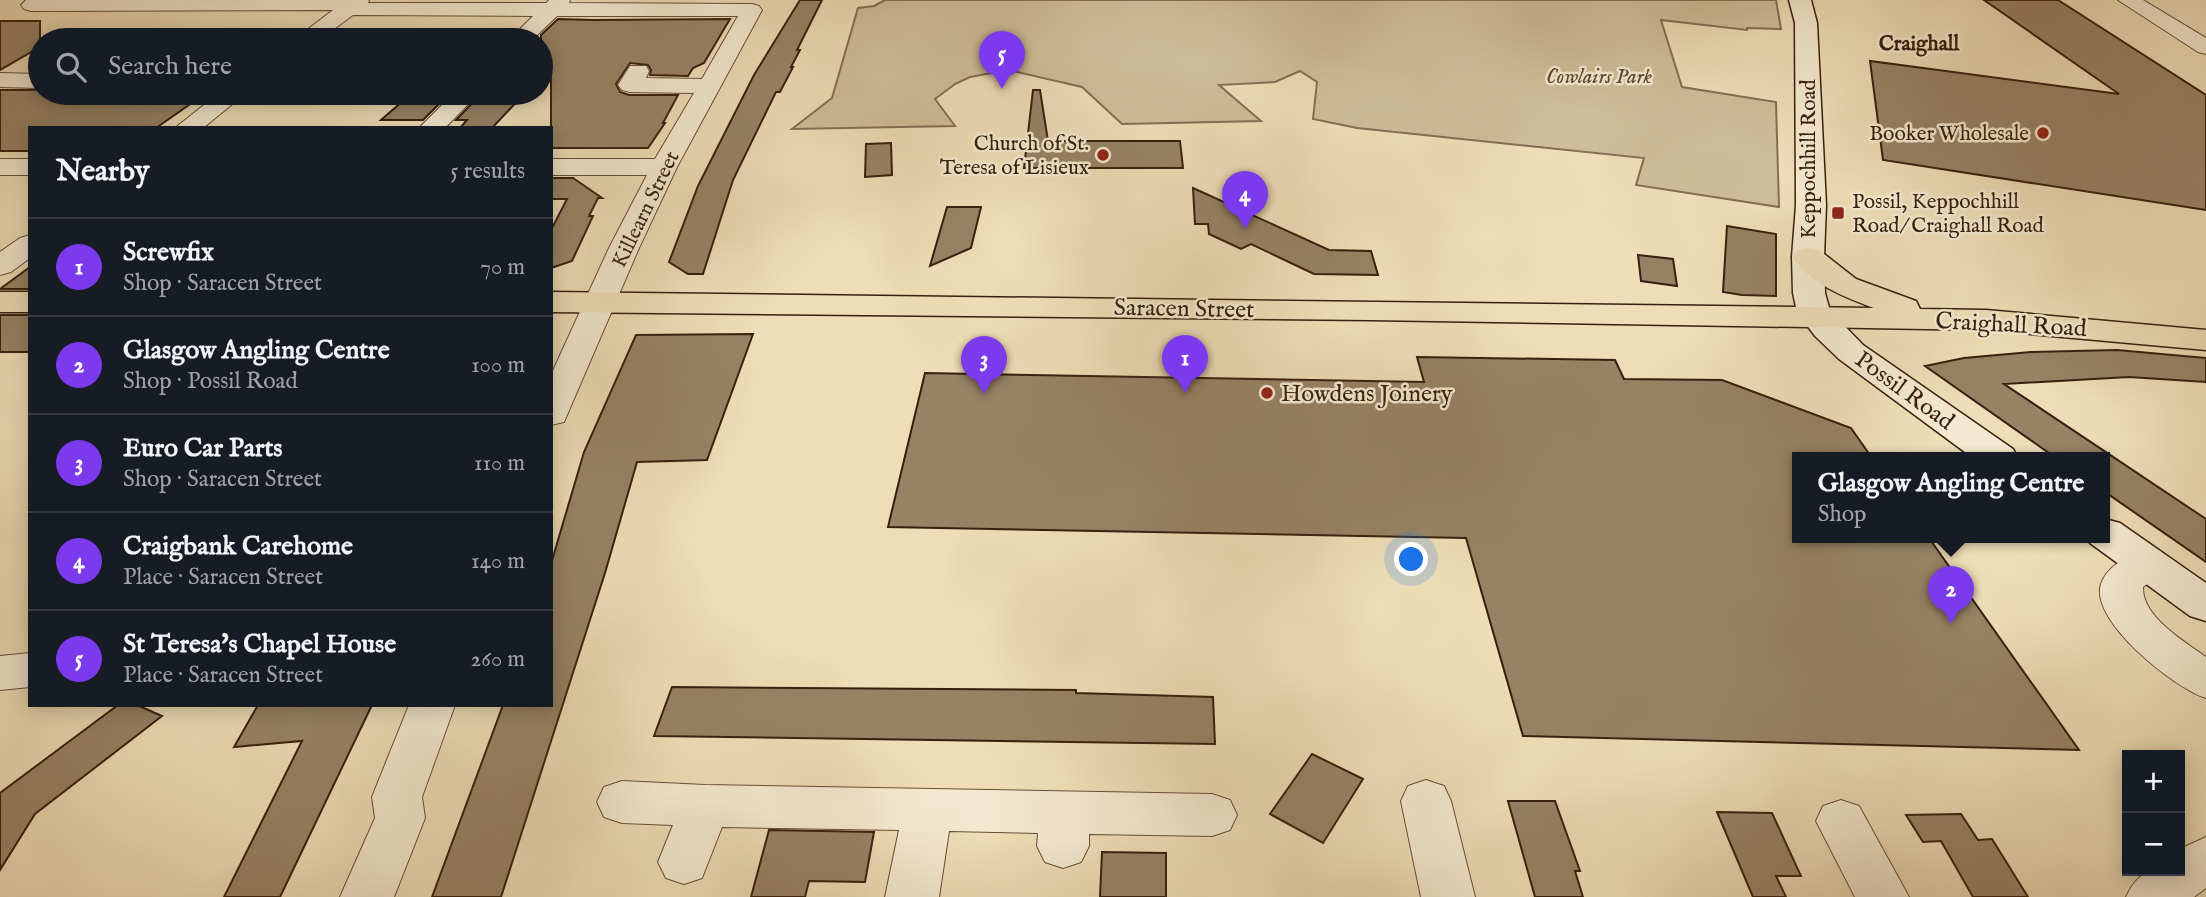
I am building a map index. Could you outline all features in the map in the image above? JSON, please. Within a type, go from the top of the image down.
[{"type":"main road","points":[[1808,257],[1833,278],[1857,292],[1942,319]]},
{"type":"main road","points":[[0,302],[28,302]]},
{"type":"main road","name":"Saracen Street","points":[[553,302],[1816,317]]},
{"type":"main road","name":"Craighall Road","points":[[1816,317],[2026,322],[2206,340]]},
{"type":"street","name":"Keppochhill Road","points":[[1800,0],[1806,23],[1811,205],[1809,293],[1816,317]]},
{"type":"street","points":[[2128,0],[2206,47]]},
{"type":"street","points":[[321,28],[354,4]]},
{"type":"street","points":[[31,5],[556,5]]},
{"type":"street","points":[[532,28],[556,5]]},
{"type":"street","name":"Killearn Street","points":[[553,409],[664,167],[751,10],[556,5]]},
{"type":"street","points":[[638,71],[630,85],[709,86]]},
{"type":"street","points":[[0,80],[28,80]]},
{"type":"street","points":[[190,126],[218,105]]},
{"type":"street","points":[[433,126],[455,105]]},
{"type":"street","points":[[0,167],[28,167]]},
{"type":"street","points":[[553,167],[664,167]]},
{"type":"street","points":[[0,266],[28,245]]},
{"type":"street","name":"Possil Road","points":[[1816,317],[1851,352],[1991,452]]},
{"type":"street","points":[[2110,537],[2206,605]]},
{"type":"street","points":[[2148,564],[2126,579],[2122,585],[2121,598],[2126,611],[2135,623],[2206,681]]},
{"type":"street","points":[[0,673],[28,670]]},
{"type":"street","points":[[367,897],[400,818],[397,797],[431,707]]},
{"type":"street","points":[[1426,801],[1448,897]]},
{"type":"street","points":[[622,802],[928,810],[1064,830],[1212,815]]},
{"type":"street","points":[[684,862],[705,806]]},
{"type":"street","points":[[912,897],[928,810]]},
{"type":"street","points":[[1841,821],[1882,897]]},
{"type":"green space","name":"Cowlairs Park","points":[[885,0],[1776,0],[1781,29],[1747,30],[1661,20],[1682,87],[1776,102],[1779,207],[1636,185],[1644,158],[1357,128],[1313,119],[1317,82],[1300,71],[1275,82],[1219,85],[1261,121],[1122,124],[1082,87],[1008,70],[970,77],[935,99],[955,126],[792,129],[832,98],[858,8],[874,6]]},
{"type":"building","points":[[800,0],[822,0],[797,50],[800,50],[793,67],[780,92],[776,92],[733,180],[703,274],[688,274],[669,262],[698,186],[754,75]]},
{"type":"building","name":"Booker Wholesale","points":[[1984,0],[2058,0],[2206,95],[2206,210],[1883,160],[1870,61],[2119,94]]},
{"type":"building","points":[[558,19],[730,19],[704,63],[693,68],[688,76],[650,75],[648,65],[630,63],[616,84],[620,92],[629,95],[678,95],[665,123],[648,148],[553,148],[553,28],[548,28]]},
{"type":"building","points":[[0,21],[40,21],[40,28],[28,28],[28,54],[0,70]]},
{"type":"building","points":[[0,90],[28,90],[28,105],[189,105],[159,126],[28,126],[28,151],[0,151]]},
{"type":"building","name":"Church of St. Teresa of Lisieux","points":[[1033,90],[1040,90],[1048,141],[1180,141],[1183,168],[1024,168]]},
{"type":"building","points":[[398,105],[438,105],[423,120],[381,120]]},
{"type":"building","points":[[470,105],[514,105],[494,126],[462,126],[467,120],[456,120]]},
{"type":"building","points":[[891,143],[892,175],[865,177],[866,144]]},
{"type":"building","points":[[553,178],[573,178],[602,198],[598,198],[589,216],[593,216],[572,261],[553,267],[553,226],[567,199],[553,199]]},
{"type":"building","points":[[1193,188],[1329,250],[1371,251],[1378,275],[1314,274],[1251,244],[1241,249],[1209,234],[1208,224],[1195,224]]},
{"type":"building","points":[[947,207],[981,207],[971,248],[930,266]]},
{"type":"building","points":[[1727,226],[1776,234],[1776,296],[1723,292]]},
{"type":"building","points":[[1638,255],[1673,259],[1677,286],[1641,281]]},
{"type":"building","points":[[28,268],[28,289],[0,289]]},
{"type":"building","points":[[0,315],[28,315],[28,352],[0,352]]},
{"type":"building","points":[[753,334],[707,460],[637,462],[605,573],[501,897],[432,897],[502,707],[553,707],[553,557],[584,452],[636,335]]},
{"type":"building","points":[[2117,350],[2206,358],[2206,382],[2129,377],[2004,384],[2106,452],[2047,452],[1925,366],[1964,358],[2031,352]]},
{"type":"building","points":[[1417,357],[1615,360],[1624,379],[1722,380],[1851,428],[1868,452],[1792,452],[1792,543],[1933,543],[2079,750],[1523,736],[1466,538],[888,527],[925,373],[1424,382]]},
{"type":"building","points":[[2110,455],[2206,519],[2206,562],[2110,495]]},
{"type":"building","points":[[672,687],[1076,690],[1076,693],[1213,697],[1215,744],[654,736]]},
{"type":"building","points":[[115,707],[142,707],[162,716],[35,814],[0,870],[0,793]]},
{"type":"building","points":[[257,707],[371,707],[280,897],[224,897],[302,741],[234,747]]},
{"type":"building","points":[[1312,754],[1363,779],[1323,843],[1270,814]]},
{"type":"building","points":[[1508,801],[1555,801],[1580,871],[1575,871],[1583,897],[1535,897]]},
{"type":"building","points":[[1717,812],[1772,813],[1801,876],[1776,876],[1786,897],[1753,897]]},
{"type":"building","points":[[1961,814],[1978,840],[1992,839],[2028,897],[1973,897],[1941,841],[1923,842],[1906,815]]},
{"type":"building","points":[[769,830],[874,832],[865,882],[809,881],[805,897],[751,897]]},
{"type":"building","points":[[1102,852],[1166,853],[1166,897],[1100,897]]},
{"type":"place","name":"St Teresa's Chapel House","points":[[1002,89]]},
{"type":"place","name":"Booker Wholesale","points":[[2043,133]]},
{"type":"place","name":"Church of St. Teresa of Lisieux","points":[[1103,155]]},
{"type":"place","name":"Possil, Keppochhill Road/ Craighall Road","points":[[1838,213]]},
{"type":"place","name":"Craigbank Carehome","points":[[1245,229]]},
{"type":"place","name":"Screwfix","points":[[1185,393]]},
{"type":"place","name":"Howdens Joinery","points":[[1267,393]]},
{"type":"place","name":"Euro Car Parts","points":[[984,394]]},
{"type":"place","name":"Glasgow Angling Centre","points":[[1951,624]]},
{"type":"district","name":"Craighall","points":[[1919,43]]}]
